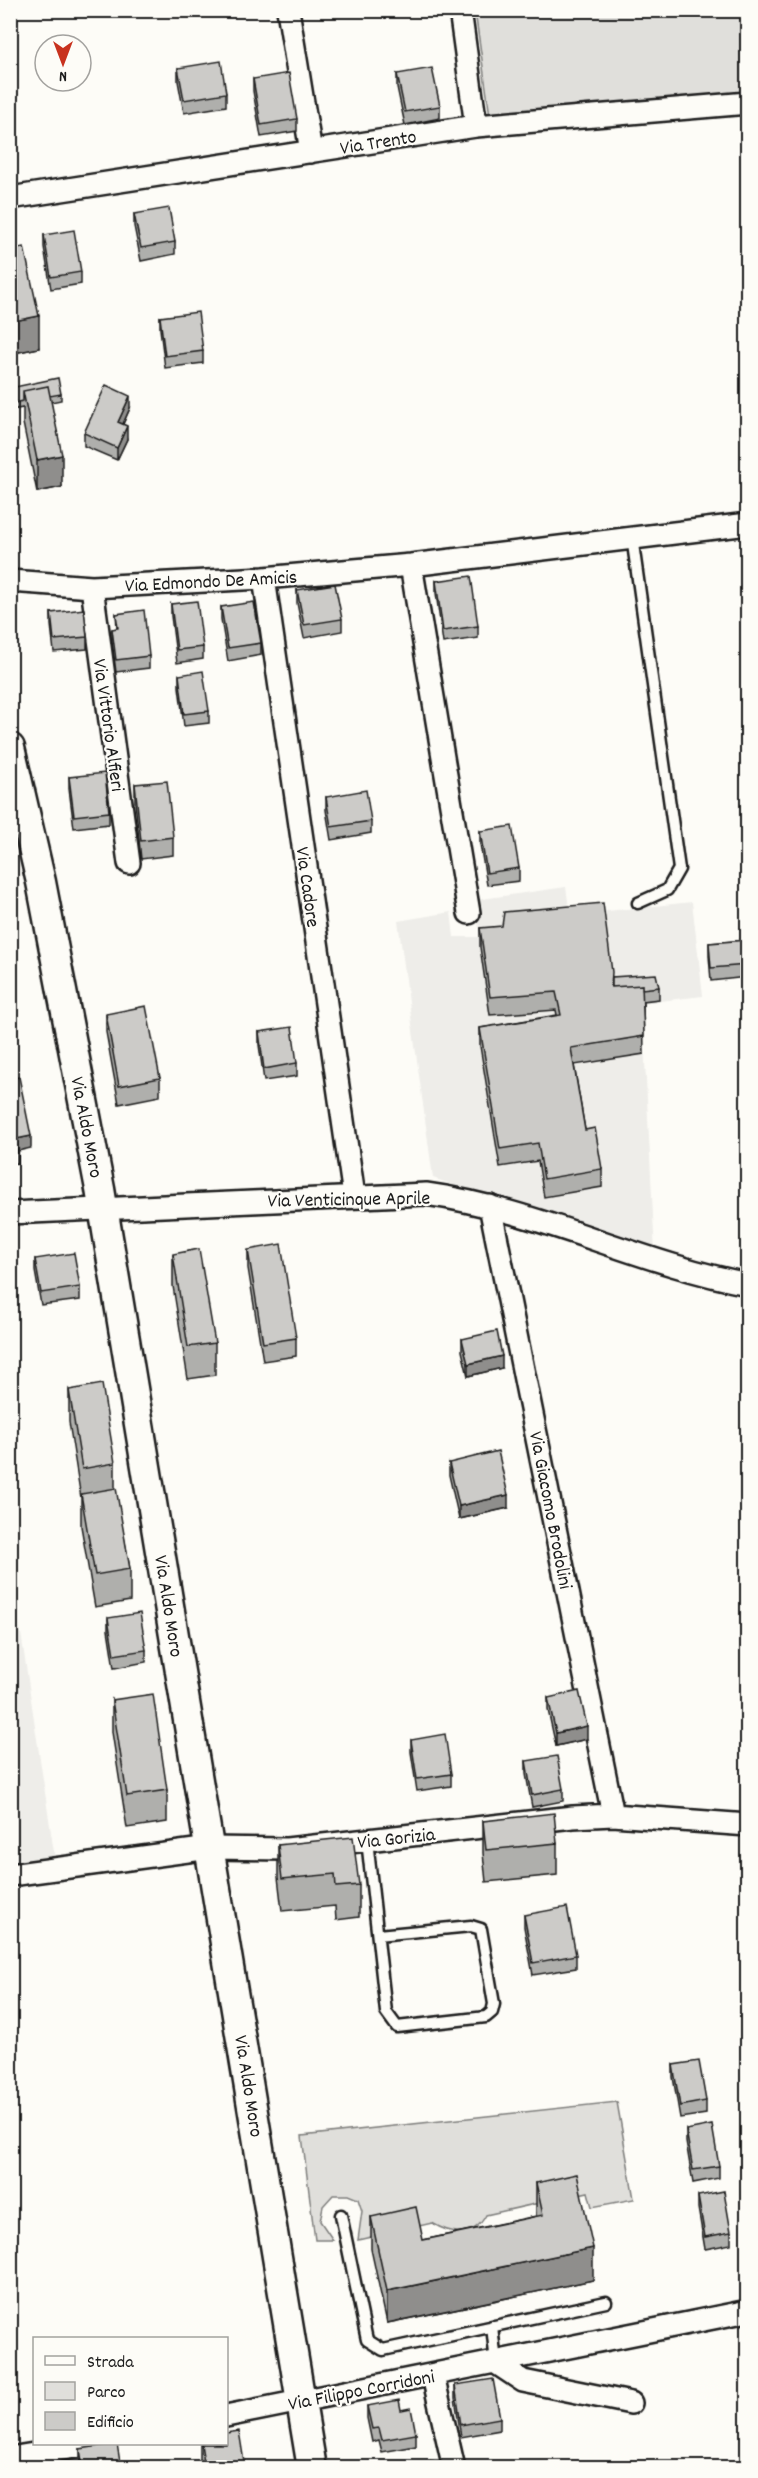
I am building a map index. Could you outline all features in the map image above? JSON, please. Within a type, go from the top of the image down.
[{"type":"main road","name":"Via Aldo Moro","points":[[10,748],[40,882],[103,1208],[312,2468]]},
{"type":"street","points":[[288,10],[311,152]]},
{"type":"street","points":[[460,10],[477,126]]},
{"type":"street","name":"Via Trento","points":[[10,198],[477,126],[747,103]]},
{"type":"street","name":"Via Edmondo De Amicis","points":[[10,581],[92,587],[264,579],[411,566],[747,524]]},
{"type":"street","points":[[411,566],[469,913]]},
{"type":"street","name":"Via Cadore","points":[[264,579],[354,1196]]},
{"type":"street","name":"Via Vittorio Alfieri","points":[[92,587],[129,863]]},
{"type":"street","name":"Via Venticinque Aprile","points":[[10,1213],[426,1194],[490,1206],[694,1272],[747,1284]]},
{"type":"street","name":"Via Giacomo Brodolini","points":[[490,1206],[614,1815]]},
{"type":"street","name":"Via Gorizia","points":[[10,1875],[210,1848],[287,1849],[573,1817],[614,1815],[747,1825]]},
{"type":"street","name":"Via Filippo Corridoni","points":[[228,2416],[747,2311]]},
{"type":"street","points":[[496,2363],[523,2381],[631,2403]]},
{"type":"street","points":[[433,2376],[454,2468]]},
{"type":"street","points":[[10,2458],[87,2445]]},
{"type":"lane","points":[[632,537],[679,869],[667,890],[638,903]]},
{"type":"lane","points":[[367,1840],[386,2012],[397,2027],[486,2017],[492,2012],[494,2004],[481,1929],[471,1926],[378,1935]]},
{"type":"lane","points":[[341,2215],[367,2340],[382,2350],[606,2302]]},
{"type":"lane","points":[[492,2326],[496,2363]]},
{"type":"shaded area","points":[[566,887],[570,915],[692,902],[703,996],[642,1003],[655,1253],[433,1178],[398,921],[451,912],[454,937],[480,937],[475,900]]},
{"type":"shaded area","points":[[10,1560],[55,1859],[10,1865]]},
{"type":"green space","points":[[475,11],[747,11],[747,92],[490,116]]},
{"type":"green space","points":[[617,2102],[634,2199],[592,2207],[588,2192],[486,2215],[475,2228],[469,2231],[455,2232],[432,2223],[358,2240],[362,2211],[358,2199],[348,2195],[333,2195],[323,2206],[320,2221],[333,2240],[315,2240],[302,2136]]},
{"type":"building","points":[[221,61],[226,93],[184,100],[178,68]]},
{"type":"building","points":[[432,68],[440,106],[405,112],[397,74]]},
{"type":"building","points":[[289,73],[297,119],[261,125],[253,79]]},
{"type":"building","points":[[169,208],[175,242],[141,248],[134,214]]},
{"type":"building","points":[[74,230],[81,272],[51,277],[44,235]]},
{"type":"building","points":[[24,247],[39,316],[14,321],[10,307],[10,250]]},
{"type":"building","points":[[198,312],[203,351],[165,356],[160,317]]},
{"type":"building","points":[[58,378],[61,394],[50,396],[48,386],[23,391],[23,401],[11,404],[10,388]]},
{"type":"building","points":[[106,385],[130,396],[118,422],[127,426],[117,448],[84,433]]},
{"type":"building","points":[[48,386],[62,455],[37,460],[23,391]]},
{"type":"building","points":[[471,576],[478,626],[443,631],[436,581]]},
{"type":"building","points":[[335,584],[342,619],[304,625],[297,590]]},
{"type":"building","points":[[197,601],[203,647],[177,650],[171,604]]},
{"type":"building","points":[[254,602],[261,643],[228,648],[221,607]]},
{"type":"building","points":[[84,609],[87,637],[54,640],[51,613]]},
{"type":"building","points":[[144,610],[149,656],[116,660],[112,629],[118,628],[116,614]]},
{"type":"building","points":[[203,671],[209,711],[184,714],[179,675]]},
{"type":"building","points":[[105,773],[109,812],[74,816],[69,777]]},
{"type":"building","points":[[167,781],[173,837],[141,841],[135,784]]},
{"type":"building","points":[[366,790],[371,821],[331,827],[326,797]]},
{"type":"building","points":[[512,826],[519,868],[487,873],[480,831]]},
{"type":"building","points":[[603,903],[612,972],[611,987],[642,985],[644,1036],[571,1048],[585,1130],[595,1128],[602,1169],[544,1179],[538,1143],[500,1149],[480,1028],[561,1015],[556,992],[490,997],[480,928],[502,926],[504,912]]},
{"type":"building","points":[[747,940],[747,965],[711,968],[709,943]]},
{"type":"building","points":[[656,974],[659,987],[642,989],[642,985],[612,987],[612,977]]},
{"type":"building","points":[[146,1006],[160,1078],[119,1086],[106,1014]]},
{"type":"building","points":[[292,1027],[297,1063],[264,1069],[259,1032]]},
{"type":"building","points":[[19,1077],[31,1136],[16,1139],[18,1150],[10,1152],[10,1079]]},
{"type":"building","points":[[281,1244],[296,1338],[263,1343],[248,1250]]},
{"type":"building","points":[[199,1249],[215,1343],[188,1347],[173,1254]]},
{"type":"building","points":[[74,1253],[80,1287],[41,1293],[35,1259]]},
{"type":"building","points":[[497,1331],[502,1356],[468,1364],[462,1339]]},
{"type":"building","points":[[102,1384],[115,1463],[82,1469],[69,1390]]},
{"type":"building","points":[[498,1451],[508,1495],[459,1506],[449,1463]]},
{"type":"building","points":[[116,1488],[130,1569],[95,1575],[81,1494]]},
{"type":"building","points":[[140,1613],[146,1650],[114,1655],[108,1618]]},
{"type":"building","points":[[579,1691],[587,1726],[556,1733],[548,1698]]},
{"type":"building","points":[[153,1694],[167,1790],[127,1796],[112,1700]]},
{"type":"building","points":[[445,1734],[451,1774],[417,1779],[411,1740]]},
{"type":"building","points":[[557,1756],[563,1789],[532,1795],[526,1761]]},
{"type":"building","points":[[554,1813],[557,1843],[486,1850],[483,1821]]},
{"type":"building","points":[[353,1837],[359,1885],[336,1887],[335,1874],[282,1879],[278,1845]]},
{"type":"building","points":[[567,1907],[576,1955],[533,1963],[524,1915]]},
{"type":"building","points":[[699,2061],[706,2101],[680,2106],[673,2065]]},
{"type":"building","points":[[712,2125],[719,2166],[693,2170],[686,2130]]},
{"type":"building","points":[[577,2174],[593,2248],[387,2291],[371,2217],[416,2207],[423,2240],[543,2215],[536,2183]]},
{"type":"building","points":[[724,2191],[731,2232],[705,2237],[698,2196]]},
{"type":"building","points":[[493,2379],[500,2418],[461,2425],[455,2385]]},
{"type":"building","points":[[399,2400],[401,2410],[411,2408],[416,2434],[382,2440],[379,2428],[372,2429],[367,2406]]},
{"type":"building","points":[[239,2431],[245,2468],[205,2468],[201,2445],[228,2445],[228,2433]]},
{"type":"building","points":[[117,2445],[121,2468],[83,2468],[80,2449]]},
{"type":"building","points":[[433,2461],[435,2468],[407,2468]]}]
